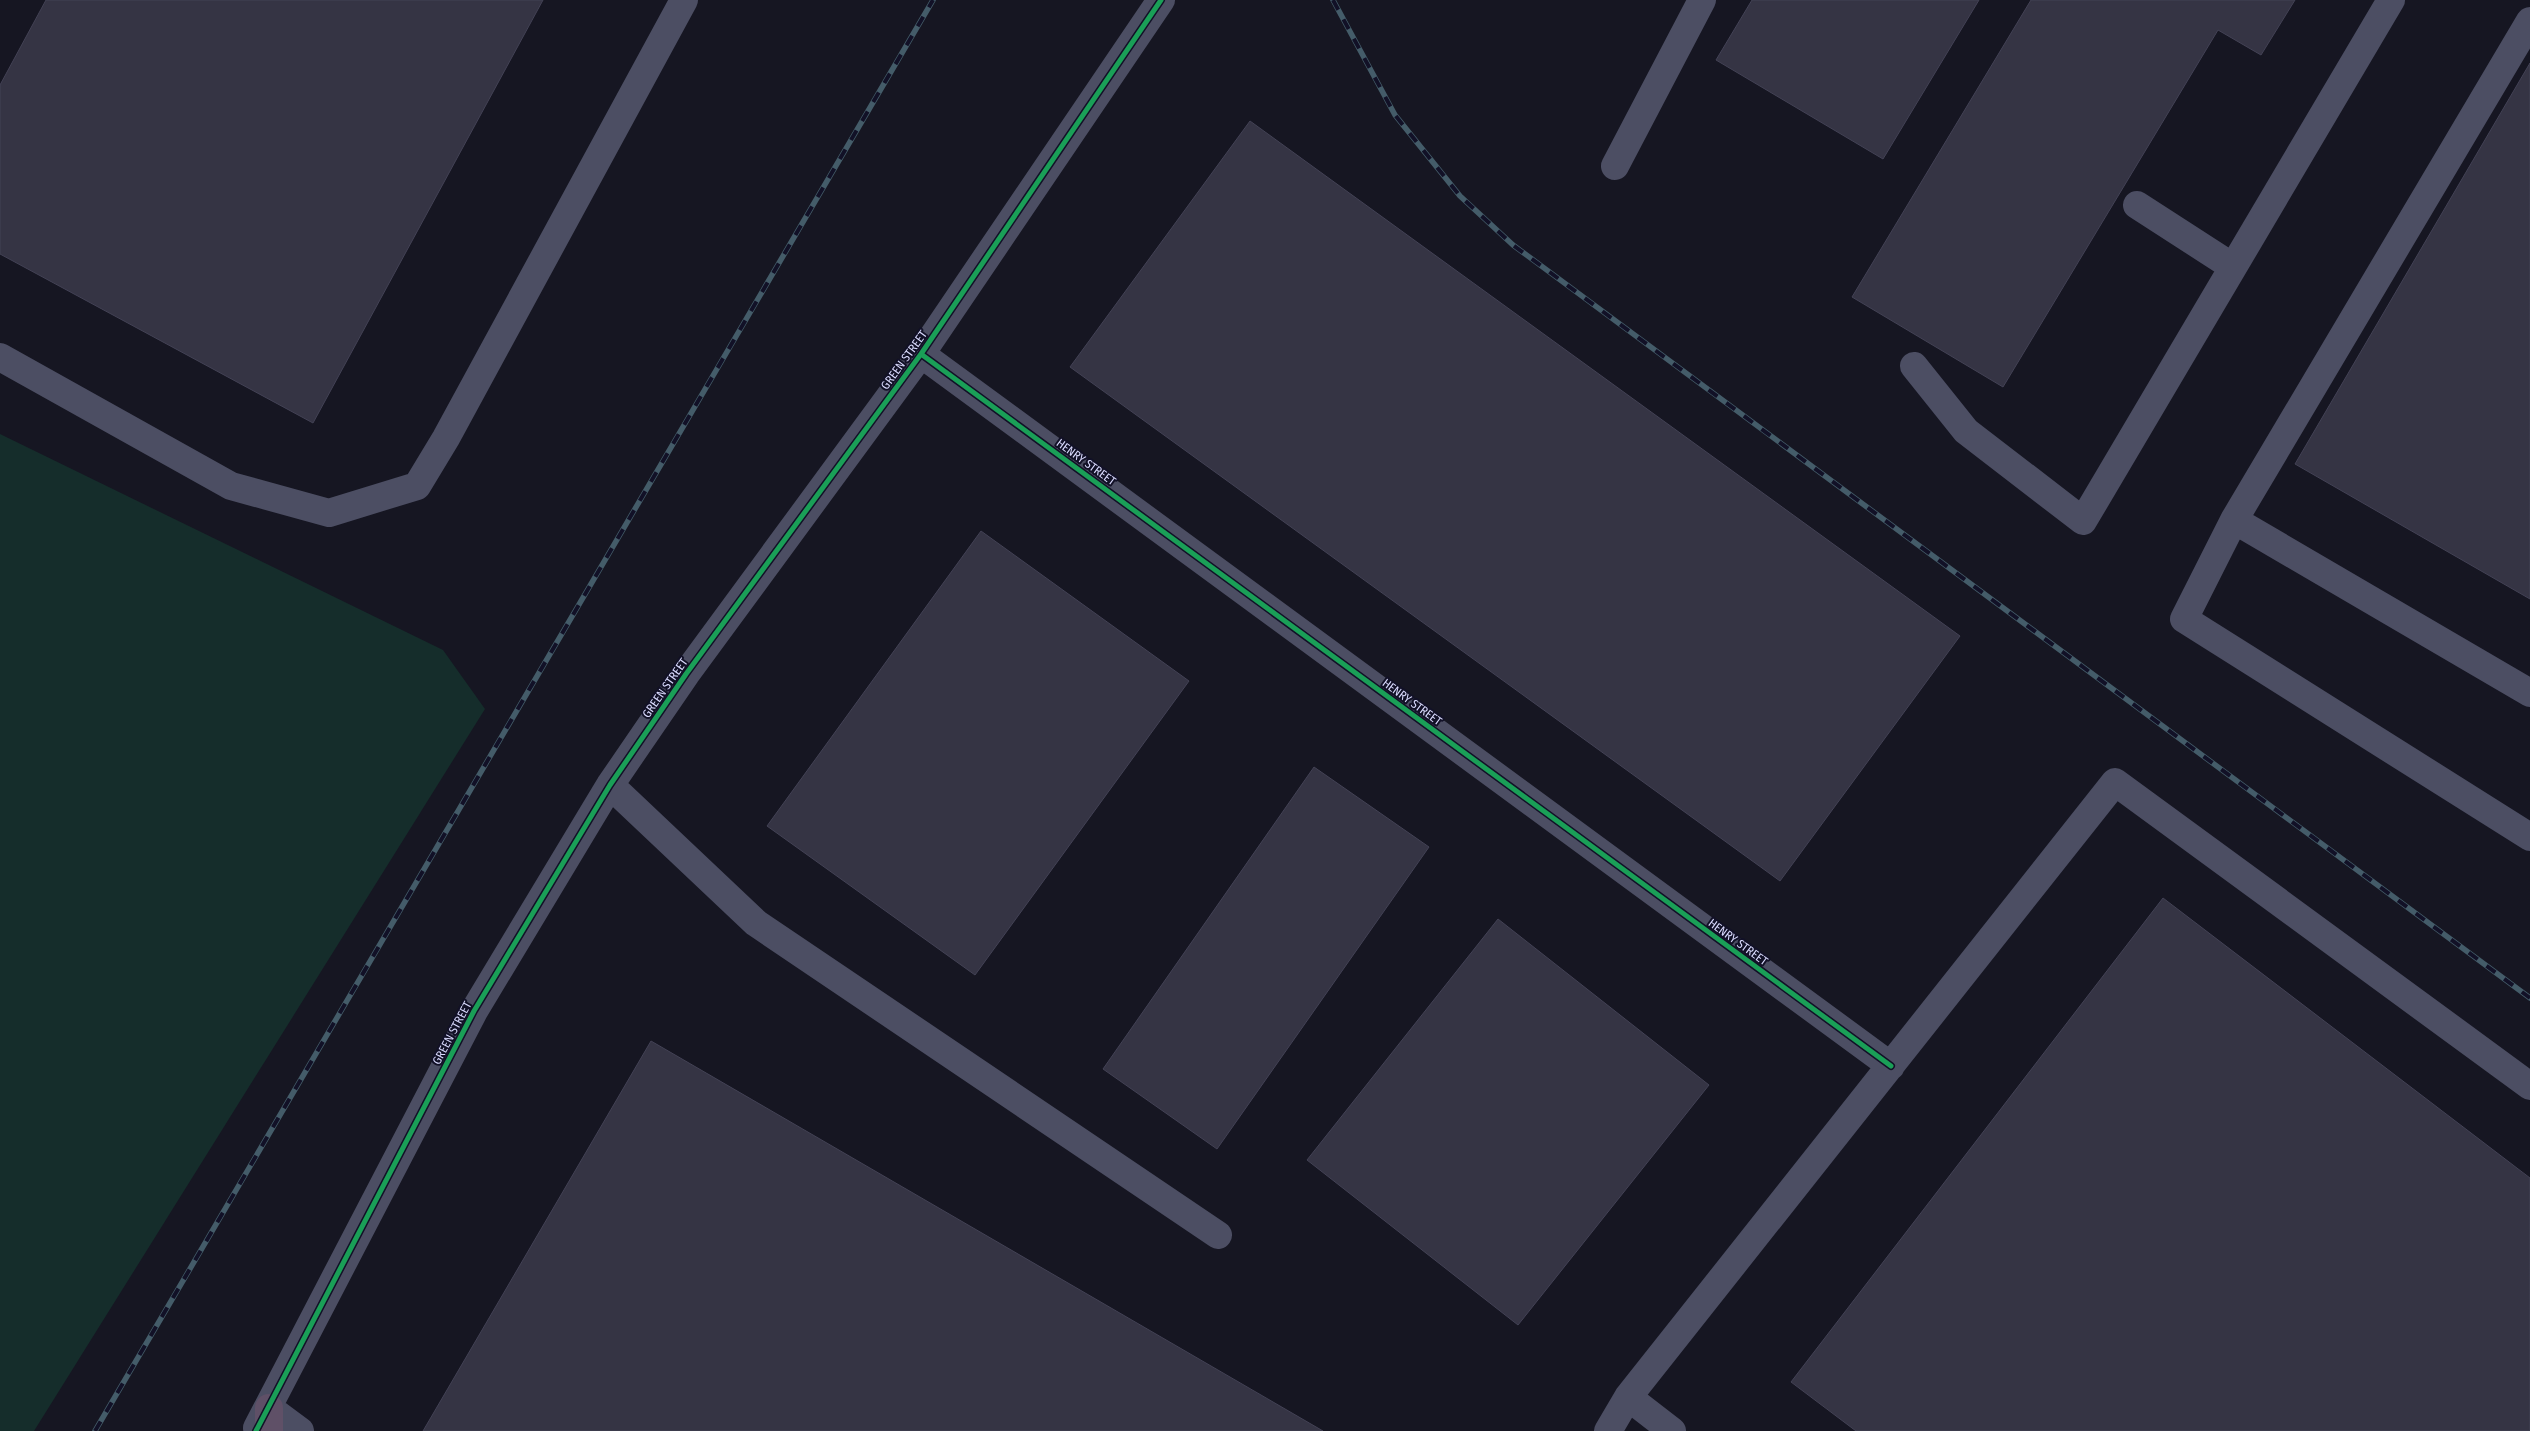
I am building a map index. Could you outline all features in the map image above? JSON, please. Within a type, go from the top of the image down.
[{"type":"street","points":[[0,357],[231,486],[329,513],[417,486],[446,438],[684,0]]},
{"type":"street","name":"GREEN STREET","points":[[265,1423],[474,1011],[610,785],[686,674],[922,354],[1161,0]]},
{"type":"street","points":[[1615,166],[1702,0]]},
{"type":"street","points":[[1914,366],[1966,431],[2083,521],[2390,0]]},
{"type":"street","points":[[2530,21],[2234,520],[2184,620],[2530,837]]},
{"type":"street","points":[[2137,205],[2233,266]]},
{"type":"street","name":"HENRY STREET","points":[[922,354],[1891,1066]]},
{"type":"street","points":[[2234,520],[2530,694]]},
{"type":"street","points":[[1608,1431],[1628,1396],[2115,782],[2530,1086]]},
{"type":"street","points":[[610,785],[756,922],[1218,1235]]},
{"type":"street","points":[[1628,1396],[1672,1431]]},
{"type":"street","points":[[265,1423],[300,1431]]},
{"type":"green space","points":[[0,434],[443,650],[485,709],[34,1431],[0,1431]]},
{"type":"building","points":[[46,0],[543,0],[313,423],[0,254],[0,85]]},
{"type":"building","points":[[1752,0],[1979,0],[1883,159],[1716,60]]},
{"type":"building","points":[[2031,0],[2295,0],[2261,55],[2218,30],[2003,387],[1852,297]]},
{"type":"building","points":[[2530,63],[2530,599],[2295,464]]},
{"type":"building","points":[[1250,121],[1960,636],[1780,881],[1070,367]]},
{"type":"building","points":[[981,531],[1189,681],[975,975],[767,826]]},
{"type":"building","points":[[1314,767],[1429,847],[1217,1149],[1103,1069]]},
{"type":"building","points":[[2163,898],[2530,1178],[2530,1431],[1856,1431],[1791,1382]]},
{"type":"building","points":[[1498,919],[1709,1085],[1518,1325],[1307,1160]]},
{"type":"building","points":[[651,1041],[1323,1431],[423,1431]]},
{"type":"railway","points":[[95,1431],[933,0]]},
{"type":"railway","points":[[1333,0],[1395,115],[1460,196],[1513,245],[2530,998]]},
{"type":"cycle path","points":[[256,1431],[474,1011],[610,785],[686,674],[921,354],[1161,0]]},
{"type":"cycle path","points":[[921,354],[1891,1066]]}]
